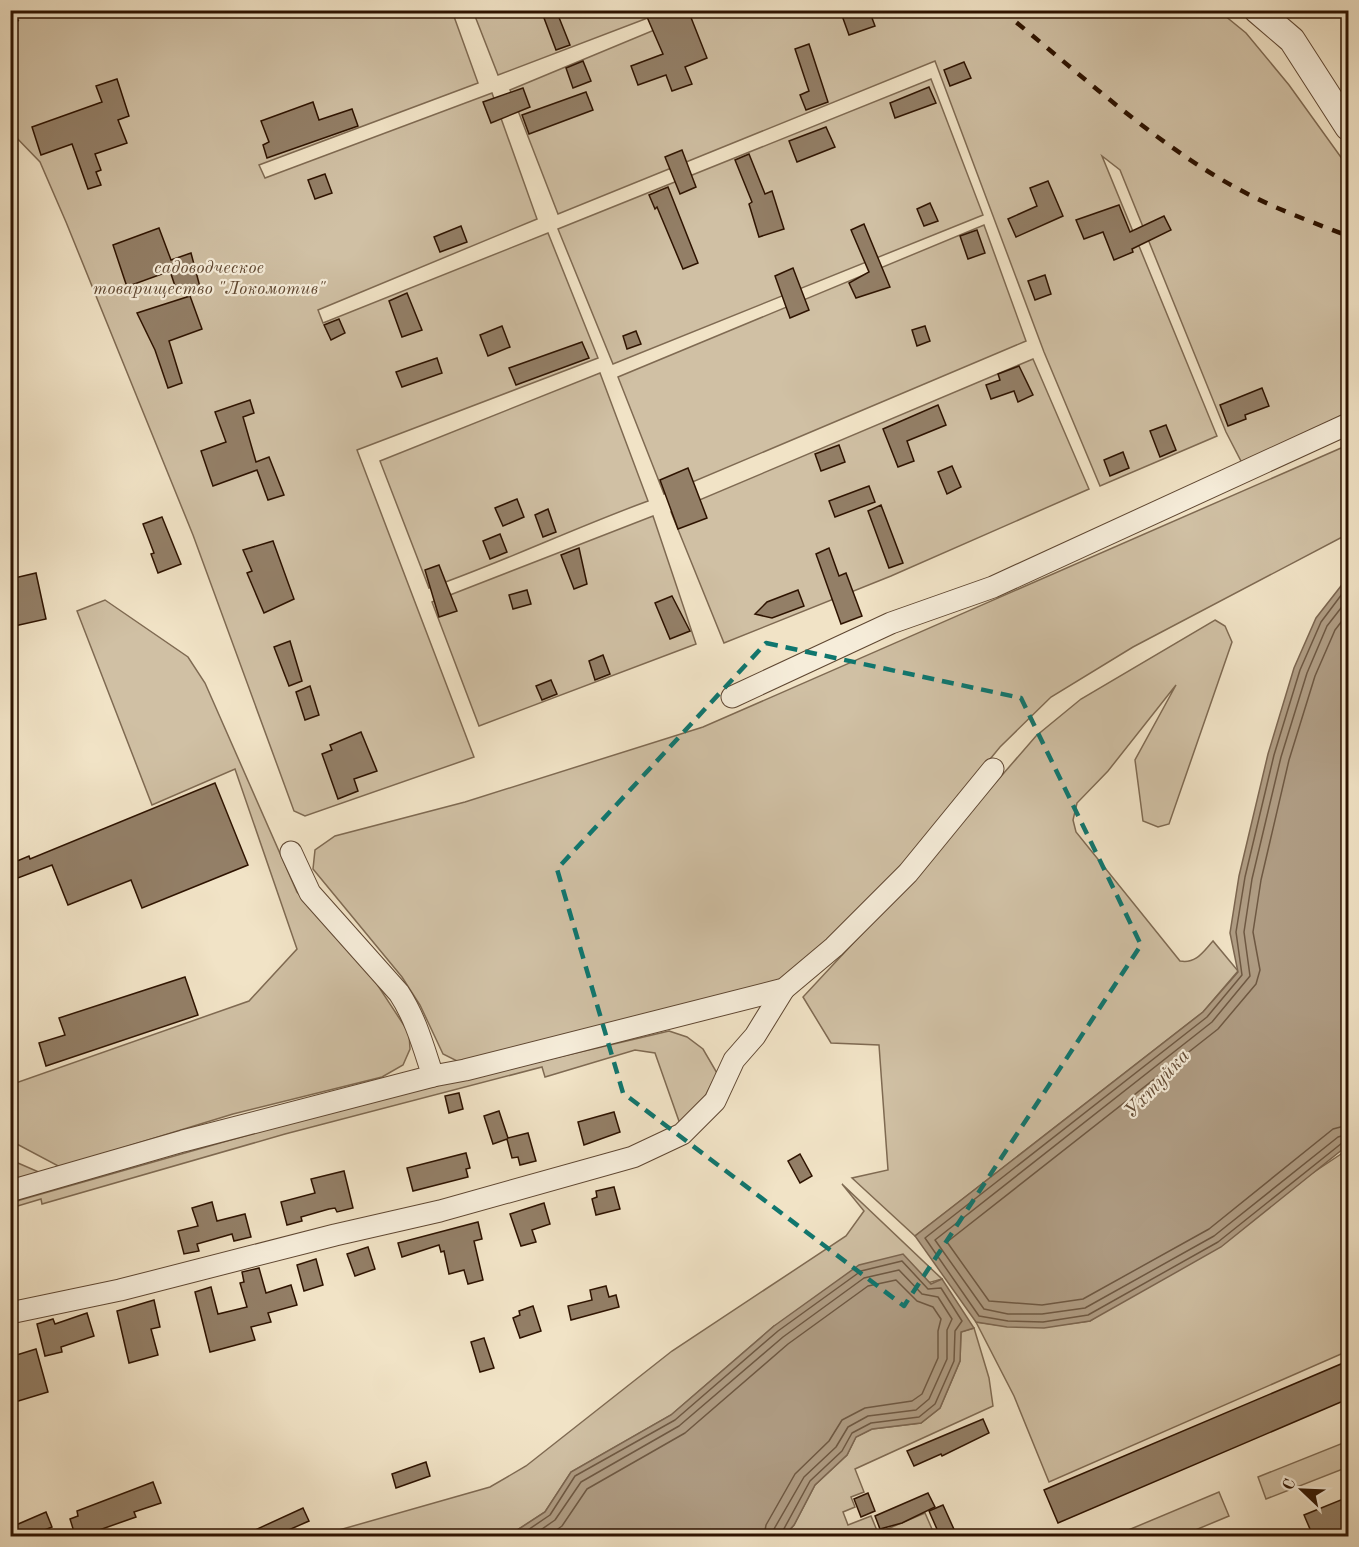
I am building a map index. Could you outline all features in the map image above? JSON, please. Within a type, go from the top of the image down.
[{"type":"street","points":[[1257,10],[1292,40],[1348,127]]},
{"type":"street","points":[[732,697],[891,623],[993,587],[1348,423]]},
{"type":"street","points":[[10,1313],[120,1290],[335,1234],[440,1211],[633,1157],[682,1134],[715,1101],[734,1060],[755,1036],[784,989],[834,947],[908,873],[993,769]]},
{"type":"street","points":[[291,852],[310,893],[404,1001],[417,1025],[433,1076]]},
{"type":"street","points":[[10,1191],[183,1141],[784,989]]},
{"type":"highlighted area","points":[[766,643],[1021,698],[1141,945],[904,1306],[623,1093],[557,869]]},
{"type":"green space","name":"садоводческое товарищество \"Локомотив\"","points":[[10,11],[452,11],[478,83],[259,165],[265,178],[492,93],[537,219],[318,310],[323,323],[548,233],[598,358],[357,450],[474,757],[305,816],[294,811],[193,535],[66,222],[40,162],[11,132]]},
{"type":"green space","points":[[473,11],[666,11],[498,75]]},
{"type":"green space","points":[[700,11],[1219,11],[1246,33],[1289,85],[1348,167],[1348,418],[1242,463],[1226,432],[1120,170],[1102,156],[1217,436],[1100,486],[1044,352],[935,61],[558,214],[510,90]]},
{"type":"green space","points":[[931,79],[983,215],[613,364],[558,229]]},
{"type":"green space","points":[[984,225],[1026,341],[664,494],[618,377]]},
{"type":"green space","points":[[1033,359],[1089,489],[891,576],[724,643],[671,512]]},
{"type":"green space","points":[[600,373],[648,501],[429,588],[380,461]]},
{"type":"green space","points":[[1348,445],[1348,534],[1133,647],[1051,697],[1000,747],[917,848],[855,915],[783,980],[461,1063],[443,1054],[420,1005],[402,977],[313,869],[315,850],[335,836],[465,802],[703,727]]},
{"type":"green space","points":[[653,516],[696,644],[479,726],[432,602]]},
{"type":"green space","points":[[105,600],[188,657],[205,683],[297,892],[371,975],[409,1033],[410,1049],[403,1065],[382,1077],[233,1114],[60,1167],[13,1142],[10,1085],[249,1001],[297,949],[235,769],[152,805],[77,611]]},
{"type":"green space","points":[[1215,620],[1225,626],[1232,642],[1169,824],[1158,827],[1143,821],[1135,760],[1176,685],[1108,771],[1077,803],[1073,820],[1076,832],[1180,961],[1195,959],[1213,941],[1238,971],[1203,1012],[915,1236],[852,1178],[888,1170],[879,1045],[831,1043],[803,997],[898,895],[1036,736],[1081,699]]},
{"type":"green space","points":[[669,1031],[687,1037],[703,1049],[717,1073],[697,1112],[680,1124],[655,1053],[635,1050],[545,1077],[542,1067],[285,1134],[42,1204],[41,1199],[11,1208],[11,1204],[20,1200],[283,1125],[283,1122]]},
{"type":"green space","points":[[1348,1145],[1348,1351],[1049,1482],[1014,1396],[976,1322],[1005,1326],[1033,1326],[1090,1321],[1341,1154]]},
{"type":"green space","points":[[11,1160],[41,1173],[11,1185]]},
{"type":"green space","points":[[842,1184],[942,1279],[774,1326],[671,1415],[571,1472],[545,1512],[508,1536],[318,1536],[490,1487],[526,1466],[672,1351],[846,1236],[864,1211]]},
{"type":"green space","points":[[974,1328],[989,1378],[993,1406],[855,1469],[864,1492],[851,1497],[855,1507],[843,1512],[848,1525],[871,1516],[878,1533],[925,1513],[935,1536],[784,1536],[794,1525],[815,1485],[847,1455],[856,1437],[872,1429],[921,1423],[940,1408],[960,1361],[961,1332]]},
{"type":"green space","points":[[1348,1441],[1348,1467],[1266,1499],[1258,1477]]},
{"type":"green space","points":[[1219,1492],[1229,1516],[1181,1536],[1114,1536]]},
{"type":"water","name":"Ухтуйка","points":[[1348,577],[1348,1145],[1221,1247],[1090,1321],[1044,1328],[1007,1327],[976,1322],[915,1236],[1203,1012],[1238,972],[1230,933],[1239,876],[1268,754],[1294,668],[1316,618]]},
{"type":"water","points":[[903,1254],[931,1284],[942,1279],[974,1328],[961,1332],[960,1361],[940,1408],[921,1423],[872,1429],[856,1437],[847,1455],[815,1485],[794,1525],[784,1536],[508,1536],[545,1512],[571,1472],[671,1415],[774,1326],[859,1265]]},
{"type":"building","points":[[541,10],[556,10],[570,45],[556,50]]},
{"type":"building","points":[[644,10],[688,10],[707,58],[685,67],[692,84],[672,91],[666,75],[638,85],[631,66],[663,54]]},
{"type":"building","points":[[840,10],[869,10],[875,26],[849,35]]},
{"type":"building","points":[[809,44],[828,102],[806,110],[800,95],[809,91],[795,49]]},
{"type":"building","points":[[583,61],[591,81],[573,88],[566,68]]},
{"type":"building","points":[[964,62],[971,78],[950,86],[944,70]]},
{"type":"building","points":[[117,79],[129,116],[118,120],[127,143],[95,154],[101,170],[96,172],[101,185],[88,189],[72,144],[41,155],[32,127],[102,102],[96,86]]},
{"type":"building","points":[[929,87],[936,103],[895,118],[890,103]]},
{"type":"building","points":[[523,88],[530,107],[491,123],[483,102]]},
{"type":"building","points":[[586,92],[593,110],[529,134],[522,115]]},
{"type":"building","points":[[313,102],[319,120],[352,109],[358,126],[267,158],[263,145],[269,142],[261,121]]},
{"type":"building","points":[[826,127],[835,147],[797,162],[789,141]]},
{"type":"building","points":[[682,150],[696,187],[680,194],[665,157]]},
{"type":"building","points":[[749,154],[765,194],[772,191],[784,229],[759,237],[749,204],[752,202],[735,160]]},
{"type":"building","points":[[325,174],[332,193],[315,199],[308,180]]},
{"type":"building","points":[[1048,181],[1063,216],[1016,237],[1008,219],[1037,206],[1030,188]]},
{"type":"building","points":[[668,187],[698,263],[683,269],[657,207],[655,209],[649,195]]},
{"type":"building","points":[[930,203],[938,221],[924,226],[917,209]]},
{"type":"building","points":[[1119,205],[1130,232],[1164,216],[1171,230],[1114,260],[1103,232],[1084,239],[1076,220]]},
{"type":"building","points":[[864,224],[890,287],[856,298],[849,283],[869,272],[851,230]]},
{"type":"building","points":[[461,226],[467,242],[440,252],[434,237]]},
{"type":"building","points":[[159,228],[171,260],[191,253],[200,287],[178,295],[170,271],[129,286],[126,284],[113,245]]},
{"type":"building","points":[[977,230],[985,253],[968,259],[960,236]]},
{"type":"building","points":[[793,268],[809,310],[790,318],[775,276]]},
{"type":"building","points":[[1045,275],[1051,294],[1035,300],[1028,281]]},
{"type":"building","points":[[407,293],[422,330],[402,337],[389,301]]},
{"type":"building","points":[[190,296],[202,329],[169,341],[182,383],[168,388],[155,350],[137,313]]},
{"type":"building","points":[[339,319],[345,333],[331,340],[324,325]]},
{"type":"building","points":[[502,326],[510,347],[488,356],[480,335]]},
{"type":"building","points":[[925,326],[930,341],[917,346],[912,330]]},
{"type":"building","points":[[636,331],[641,344],[627,349],[623,336]]},
{"type":"building","points":[[582,342],[589,358],[516,385],[509,368]]},
{"type":"building","points":[[437,358],[442,373],[402,387],[396,372]]},
{"type":"building","points":[[1019,366],[1033,395],[1018,402],[1014,391],[991,399],[986,385],[1000,380],[998,374]]},
{"type":"building","points":[[1262,388],[1269,406],[1245,415],[1246,419],[1228,426],[1220,405]]},
{"type":"building","points":[[250,400],[254,413],[243,417],[256,462],[269,457],[284,495],[268,500],[257,470],[213,486],[201,451],[226,442],[215,412]]},
{"type":"building","points":[[938,405],[946,425],[907,441],[914,461],[898,467],[883,429]]},
{"type":"building","points":[[1166,425],[1176,450],[1160,457],[1150,431]]},
{"type":"building","points":[[839,445],[845,462],[821,471],[815,454]]},
{"type":"building","points":[[1123,452],[1129,468],[1110,476],[1104,460]]},
{"type":"building","points":[[952,466],[961,487],[947,494],[938,472]]},
{"type":"building","points":[[688,468],[707,518],[678,529],[660,480]]},
{"type":"building","points":[[869,486],[875,502],[835,517],[829,501]]},
{"type":"building","points":[[517,499],[524,517],[503,526],[495,508]]},
{"type":"building","points":[[881,505],[903,563],[889,568],[868,511]]},
{"type":"building","points":[[548,509],[556,532],[543,537],[535,515]]},
{"type":"building","points":[[162,517],[181,564],[158,573],[151,554],[154,553],[143,524]]},
{"type":"building","points":[[500,534],[507,552],[490,559],[483,541]]},
{"type":"building","points":[[273,541],[294,599],[264,613],[247,573],[252,571],[243,550]]},
{"type":"building","points":[[579,548],[587,584],[574,589],[561,555]]},
{"type":"building","points":[[829,548],[839,576],[846,573],[862,616],[841,624],[816,554]]},
{"type":"building","points":[[439,565],[457,611],[439,617],[425,570]]},
{"type":"building","points":[[36,573],[46,619],[10,627],[10,579]]},
{"type":"building","points":[[527,590],[531,604],[513,609],[509,595]]},
{"type":"building","points":[[798,590],[804,606],[772,618],[755,614],[767,602]]},
{"type":"building","points":[[672,596],[690,631],[670,639],[655,603]]},
{"type":"building","points":[[290,641],[302,681],[289,686],[274,647]]},
{"type":"building","points":[[603,655],[610,674],[595,680],[589,661]]},
{"type":"building","points":[[551,680],[557,694],[542,700],[536,686]]},
{"type":"building","points":[[310,686],[319,715],[305,720],[296,692]]},
{"type":"building","points":[[361,732],[377,771],[354,779],[358,791],[338,799],[322,754],[332,750],[330,745]]},
{"type":"building","points":[[215,783],[248,865],[142,908],[131,880],[68,905],[52,865],[10,881],[10,864],[29,856],[30,859]]},
{"type":"building","points":[[185,977],[198,1015],[46,1066],[39,1043],[65,1035],[59,1018]]},
{"type":"building","points":[[459,1093],[463,1109],[449,1113],[445,1096]]},
{"type":"building","points":[[499,1111],[508,1138],[528,1133],[536,1161],[520,1165],[518,1157],[512,1158],[507,1139],[493,1144],[484,1116]]},
{"type":"building","points":[[614,1112],[620,1132],[584,1145],[578,1122]]},
{"type":"building","points":[[466,1153],[470,1168],[466,1169],[468,1177],[413,1191],[407,1168]]},
{"type":"building","points":[[800,1154],[812,1176],[800,1183],[788,1161]]},
{"type":"building","points":[[344,1171],[353,1208],[337,1212],[335,1208],[329,1209],[301,1217],[302,1221],[287,1225],[281,1202],[315,1193],[311,1179]]},
{"type":"building","points":[[614,1187],[620,1209],[596,1215],[592,1199],[597,1197],[596,1191]]},
{"type":"building","points":[[212,1202],[217,1221],[245,1214],[251,1237],[234,1241],[232,1234],[197,1244],[199,1251],[184,1254],[178,1231],[198,1226],[192,1208]]},
{"type":"building","points":[[544,1203],[550,1224],[532,1230],[536,1242],[521,1246],[510,1214]]},
{"type":"building","points":[[478,1222],[482,1239],[474,1241],[483,1280],[468,1284],[464,1270],[449,1274],[444,1251],[441,1252],[439,1245],[402,1257],[398,1243]]},
{"type":"building","points":[[368,1247],[375,1269],[355,1276],[347,1254]]},
{"type":"building","points":[[316,1259],[323,1285],[304,1291],[297,1265]]},
{"type":"building","points":[[259,1268],[266,1293],[291,1285],[297,1305],[268,1313],[271,1322],[251,1327],[255,1340],[210,1352],[195,1292],[211,1287],[218,1314],[247,1307],[240,1283],[244,1282],[242,1272]]},
{"type":"building","points":[[606,1286],[609,1297],[616,1295],[619,1307],[571,1320],[568,1306],[592,1300],[590,1290]]},
{"type":"building","points":[[154,1300],[160,1327],[151,1329],[158,1355],[129,1363],[117,1311]]},
{"type":"building","points":[[533,1306],[541,1331],[520,1338],[513,1318],[520,1315],[519,1311]]},
{"type":"building","points":[[87,1313],[94,1336],[61,1347],[62,1352],[45,1356],[37,1324],[53,1319],[55,1324]]},
{"type":"building","points":[[484,1338],[494,1368],[480,1372],[471,1342]]},
{"type":"building","points":[[36,1349],[48,1392],[15,1402],[10,1357]]},
{"type":"building","points":[[1348,1361],[1348,1399],[1058,1523],[1044,1490]]},
{"type":"building","points":[[983,1419],[989,1433],[942,1456],[941,1454],[914,1466],[907,1451]]},
{"type":"building","points":[[426,1462],[430,1476],[396,1488],[392,1474]]},
{"type":"building","points":[[153,1482],[161,1503],[134,1512],[136,1517],[85,1535],[84,1532],[75,1535],[70,1519],[78,1516],[77,1511]]},
{"type":"building","points":[[868,1493],[875,1511],[861,1517],[854,1499]]},
{"type":"building","points":[[928,1493],[935,1507],[902,1523],[880,1529],[875,1516]]},
{"type":"building","points":[[1348,1497],[1348,1536],[1313,1536],[1304,1515]]},
{"type":"building","points":[[943,1505],[957,1536],[940,1536],[929,1511]]},
{"type":"building","points":[[303,1508],[309,1521],[275,1536],[242,1536]]},
{"type":"building","points":[[46,1512],[52,1527],[30,1536],[21,1536],[16,1525]]},
{"type":"railway","points":[[10,25],[30,10]]},
{"type":"railway","points":[[1001,10],[1142,125],[1201,167],[1259,200],[1348,236]]}]
